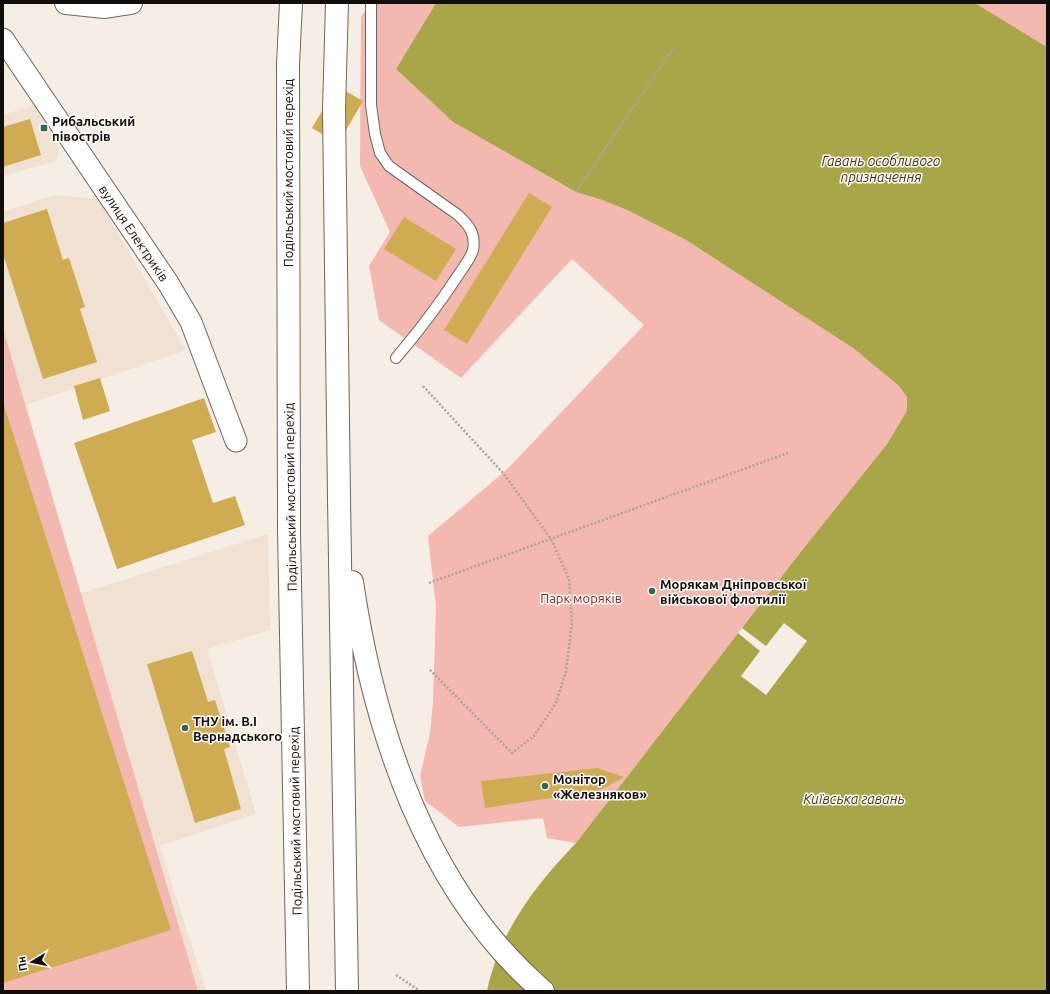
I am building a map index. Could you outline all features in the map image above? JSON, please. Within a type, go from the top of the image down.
[{"type":"main road","points":[[66,3],[105,7],[131,3]]},
{"type":"main road","name":"Подільський мостовий перехід","points":[[291,3],[288,64],[289,524],[298,991]]},
{"type":"main road","points":[[337,3],[334,108],[347,991]]},
{"type":"main road","points":[[339,498],[359,631],[378,710],[404,787],[430,844],[460,895],[489,937],[530,980],[543,991]]},
{"type":"street","name":"вулиця Електриків","points":[[3,39],[164,277],[192,322],[236,441]]},
{"type":"lane","points":[[371,3],[371,105],[375,134],[380,153],[389,166],[467,223],[470,226],[473,240],[471,254],[450,287],[421,328],[396,358]]},
{"type":"path","points":[[576,192],[673,48]]},
{"type":"path","points":[[423,386],[503,473],[551,539],[569,579],[572,623],[566,671],[556,703],[534,736],[512,753],[430,670]]},
{"type":"path","points":[[429,583],[788,453]]},
{"type":"path","points":[[396,975],[420,991]]},
{"type":"shaded area","points":[[37,104],[60,148],[56,161],[3,176],[3,115]]},
{"type":"shaded area","points":[[54,195],[98,199],[186,350],[13,409],[76,595],[268,534],[270,630],[207,649],[256,814],[160,846],[206,991],[3,991],[3,212]]},
{"type":"green space","name":"Парк моряків","points":[[370,3],[436,3],[396,69],[453,122],[576,192],[627,210],[686,240],[853,348],[899,386],[907,397],[908,411],[887,444],[803,549],[576,843],[547,838],[543,818],[459,827],[425,801],[420,776],[430,733],[433,702],[436,607],[428,536],[503,473],[644,325],[572,259],[461,378],[379,320],[369,266],[390,232],[360,166],[361,17]]},
{"type":"green space","points":[[975,3],[1047,3],[1047,47]]},
{"type":"green space","points":[[3,329],[198,991],[3,991]]},
{"type":"water","name":"Київська гавань","points":[[436,3],[975,3],[1047,47],[1047,991],[487,991],[500,949],[521,911],[533,893],[546,876],[576,843],[803,549],[887,444],[907,411],[907,397],[899,386],[853,348],[686,240],[627,210],[576,192],[453,122],[396,69]]},
{"type":"pier","points":[[784,623],[807,641],[766,695],[741,676],[760,651],[738,633],[742,628],[766,646]]},
{"type":"building","points":[[337,86],[363,101],[338,144],[312,128]]},
{"type":"building","points":[[30,119],[41,155],[3,167],[3,127]]},
{"type":"building","points":[[529,193],[552,207],[467,344],[444,330]]},
{"type":"building","points":[[47,209],[63,260],[69,258],[85,307],[80,309],[97,362],[43,379],[3,254],[3,223]]},
{"type":"building","points":[[404,217],[456,249],[436,281],[384,249]]},
{"type":"building","points":[[100,378],[110,411],[83,420],[74,386]]},
{"type":"building","points":[[204,398],[216,432],[192,440],[213,503],[235,496],[245,525],[117,569],[74,443]]},
{"type":"building","points":[[3,402],[171,930],[3,983]]},
{"type":"building","points":[[192,651],[208,702],[215,700],[230,747],[224,749],[241,809],[195,823],[147,664]]},
{"type":"building","name":"Монітор «Железняков»","points":[[597,768],[624,777],[599,791],[485,808],[481,781]]},
{"type":"place","name":"Рибальський півострів","points":[[44,128]]},
{"type":"place","name":"Морякам Дніпровської військової флотилії","points":[[652,591]]},
{"type":"place","name":"ТНУ ім. В.І Вернадського","points":[[185,728]]},
{"type":"place","name":"Монітор «Железняков»","points":[[545,786]]},
{"type":"water label","name":"Гавань особливого призначення","points":[[881,170]]}]
